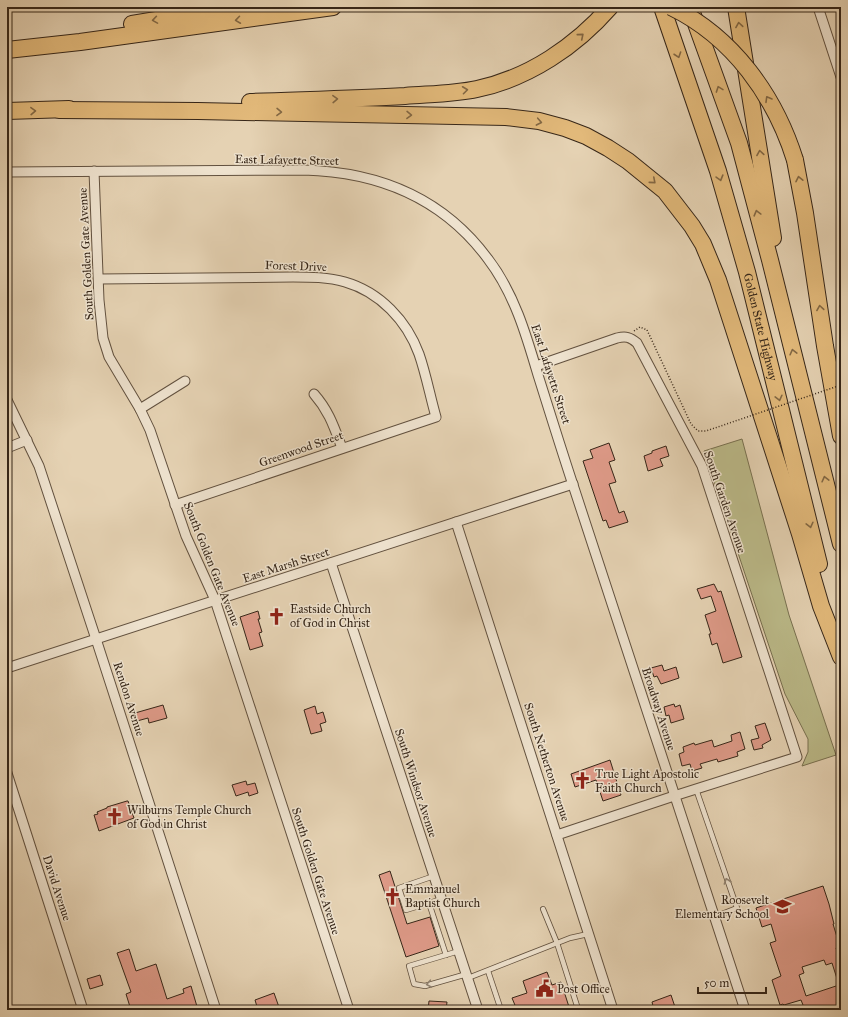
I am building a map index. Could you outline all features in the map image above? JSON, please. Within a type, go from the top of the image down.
[{"type":"highway","points":[[7,49],[79,32],[235,7]]},
{"type":"highway","points":[[7,49],[80,42],[332,7]]},
{"type":"highway","points":[[58,110],[197,103],[370,98],[436,94],[477,88],[509,78],[540,64],[569,46],[586,32],[610,7]]},
{"type":"highway","name":"Golden State Highway","points":[[662,7],[718,171],[748,272],[841,653]]},
{"type":"highway","points":[[671,7],[696,22],[728,48],[754,77],[776,112],[784,130],[795,160],[804,207],[825,346],[841,436]]},
{"type":"highway","name":"Golden State Highway","points":[[690,7],[739,143],[770,260],[841,544]]},
{"type":"highway","points":[[736,7],[775,249],[770,260]]},
{"type":"highway","points":[[7,111],[206,111],[506,117],[539,121],[565,128],[603,145],[628,161],[665,191],[680,208],[712,262],[798,527],[821,606],[841,657]]},
{"type":"street","points":[[818,7],[841,77]]},
{"type":"street","name":"East Lafayette Street","points":[[7,172],[326,170],[374,179],[402,190],[435,208],[464,231],[488,259],[508,290],[522,323],[573,484]]},
{"type":"street","name":"South Golden Gate Avenue","points":[[94,171],[99,300],[103,338],[106,348],[109,357],[140,409],[150,430],[186,536],[215,600],[349,1010]]},
{"type":"street","name":"Forest Drive","points":[[99,279],[315,277],[345,282],[361,288],[373,294],[393,311],[409,332],[420,355],[436,417]]},
{"type":"street","name":"South Garden Avenue","points":[[536,366],[617,338],[631,338],[637,343],[702,466],[798,757],[696,789]]},
{"type":"street","points":[[140,409],[185,381]]},
{"type":"street","points":[[314,394],[324,405],[342,448]]},
{"type":"street","name":"Rendon Avenue","points":[[7,400],[39,466],[216,1010]]},
{"type":"street","name":"Greenwood Street","points":[[175,505],[436,417]]},
{"type":"street","points":[[7,448],[27,440]]},
{"type":"street","name":"East Marsh Street","points":[[7,668],[573,484]]},
{"type":"street","name":"Broadway Avenue","points":[[573,484],[745,1010]]},
{"type":"street","name":"South Netherton Avenue","points":[[456,522],[558,834],[613,1010]]},
{"type":"street","name":"South Windsor Avenue","points":[[331,563],[478,1010]]},
{"type":"street","name":"David Avenue","points":[[7,773],[83,1010]]},
{"type":"street","points":[[558,834],[696,789]]},
{"type":"lane","points":[[696,789],[737,908],[714,917]]},
{"type":"lane","points":[[434,876],[399,888],[406,910],[442,899]]},
{"type":"lane","points":[[429,903],[446,955]]},
{"type":"lane","points":[[543,909],[557,943],[578,1009]]},
{"type":"lane","points":[[459,951],[409,966],[414,984],[425,986],[488,971],[570,938],[588,934]]},
{"type":"lane","points":[[488,971],[501,1010]]},
{"type":"path","points":[[646,330],[691,424],[698,431],[706,431],[841,385]]},
{"type":"shaded area","points":[[742,439],[789,615],[836,755],[802,766],[808,752],[808,739],[785,694],[704,451]]},
{"type":"building","points":[[609,443],[615,460],[609,462],[616,482],[609,484],[619,513],[624,511],[628,522],[609,528],[606,520],[603,521],[583,461],[593,458],[590,450]]},
{"type":"building","points":[[666,446],[669,456],[660,459],[663,466],[648,471],[644,456],[652,453],[652,451]]},
{"type":"building","points":[[714,584],[718,592],[721,591],[742,657],[723,663],[717,643],[712,645],[709,634],[711,634],[705,615],[716,611],[711,596],[701,599],[697,589]]},
{"type":"building","points":[[258,611],[260,619],[258,619],[262,632],[259,633],[263,646],[250,650],[240,617]]},
{"type":"building","points":[[662,665],[664,671],[676,667],[679,678],[661,684],[657,676],[654,677],[651,668]]},
{"type":"building","points":[[674,704],[675,707],[680,705],[684,719],[671,723],[669,715],[666,716],[664,707]]},
{"type":"building","points":[[163,705],[167,718],[149,723],[148,718],[137,721],[135,713]]},
{"type":"building","points":[[315,706],[317,714],[323,712],[326,722],[320,724],[322,731],[311,734],[304,710]]},
{"type":"building","points":[[765,723],[771,740],[762,745],[763,748],[754,750],[751,740],[759,738],[755,726]]},
{"type":"building","points":[[740,732],[745,749],[737,752],[738,756],[718,762],[717,759],[700,764],[702,768],[692,771],[690,764],[682,766],[679,754],[684,752],[683,747],[694,743],[695,745],[712,740],[714,747],[732,741],[731,735]]},
{"type":"building","name":"True Light Apostolic Faith Church","points":[[610,760],[621,795],[603,801],[596,780],[575,787],[571,774]]},
{"type":"building","points":[[246,781],[247,785],[255,783],[258,793],[249,796],[248,792],[236,796],[232,785]]},
{"type":"building","name":"Wilburns Temple Church of God in Christ","points":[[128,801],[134,818],[99,831],[94,815],[98,814],[97,812],[107,807]]},
{"type":"building","name":"Emmanuel Baptist Church","points":[[390,871],[407,924],[430,917],[439,946],[406,957],[379,875]]},
{"type":"building","points":[[823,886],[840,947],[836,948],[841,964],[841,1010],[805,1010],[801,1000],[780,1005],[772,980],[781,976],[770,943],[776,941],[771,924],[762,927],[756,908]],"holes":[[[824,960],[826,965],[832,963],[839,985],[806,996],[799,975],[804,973],[802,967]]]},
{"type":"building","points":[[129,949],[136,971],[156,964],[167,999],[184,993],[183,989],[191,986],[198,1010],[131,1010],[126,994],[131,992],[117,953]]},
{"type":"building","name":"Post Office","points":[[547,972],[552,985],[561,982],[570,1010],[517,1010],[512,998],[527,993],[523,981]]},
{"type":"building","points":[[100,975],[103,985],[90,989],[87,979]]},
{"type":"building","points":[[274,993],[280,1010],[258,1010],[255,1000]]},
{"type":"building","points":[[671,995],[676,1010],[667,1010],[666,1007],[654,1010],[652,1002]]},
{"type":"building","points":[[429,1001],[447,1002],[446,1010],[428,1010]]},
{"type":"place","name":"Eastside Church of God in Christ","points":[[277,616]]},
{"type":"place","name":"True Light Apostolic Faith Church","points":[[582,781]]},
{"type":"place","name":"Wilburns Temple Church of God in Christ","points":[[114,817]]},
{"type":"place","name":"Emmanuel Baptist Church","points":[[392,896]]},
{"type":"place","name":"Roosevelt Elementary School","points":[[782,907]]},
{"type":"place","name":"Post Office","points":[[544,989]]}]
